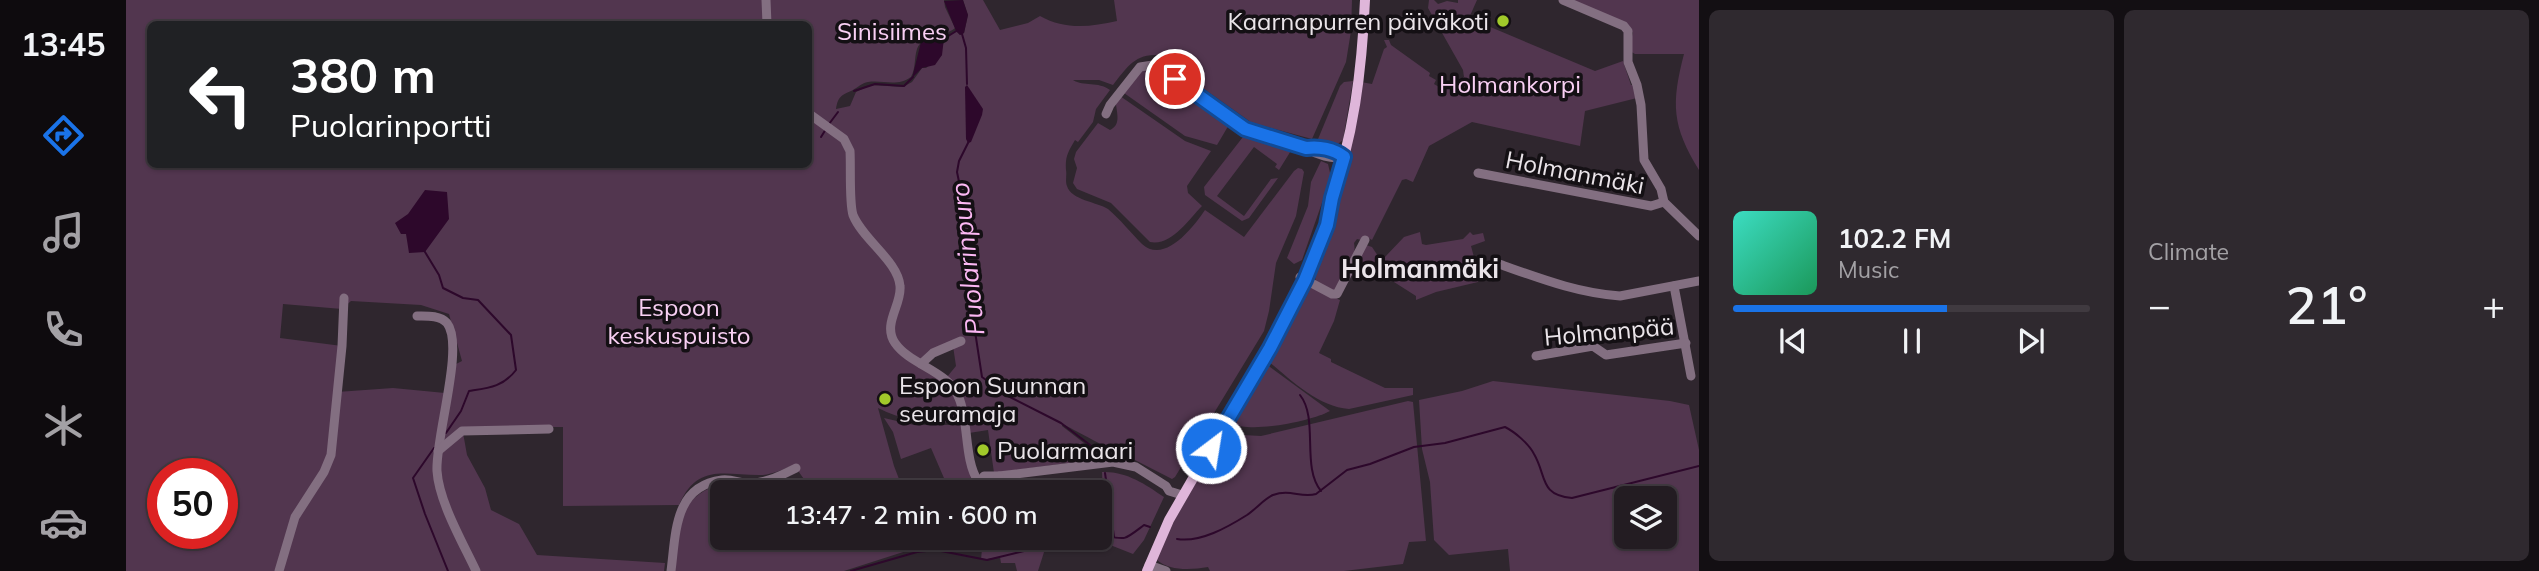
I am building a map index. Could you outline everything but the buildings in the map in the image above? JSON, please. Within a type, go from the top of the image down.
[{"type":"main road","points":[[1148,568],[1182,495],[1282,324],[1327,225],[1344,157],[1360,64],[1365,0]]},
{"type":"street","points":[[766,0],[767,21]]},
{"type":"street","points":[[1563,0],[1624,26],[1628,31],[1628,62],[1640,103],[1643,156],[1663,193],[1664,202],[1699,236]]},
{"type":"street","points":[[1106,114],[1110,105],[1140,68],[1153,65],[1245,129],[1306,148],[1315,147],[1338,152],[1344,157]]},
{"type":"street","points":[[812,116],[844,139],[850,151],[852,212],[874,246],[897,274],[900,291],[891,321],[893,341],[953,387],[960,399],[978,480]]},
{"type":"street","name":"Holmanmäki","points":[[1478,173],[1651,206],[1664,202]]},
{"type":"street","points":[[1302,279],[1337,294],[1365,240]]},
{"type":"street","points":[[1495,264],[1572,289],[1620,296],[1699,282]]},
{"type":"street","points":[[1674,286],[1691,376]]},
{"type":"street","points":[[279,571],[295,517],[324,472],[331,455],[344,298]]},
{"type":"street","points":[[416,316],[441,319],[448,324],[450,332],[452,369],[437,470],[439,484],[476,571]]},
{"type":"street","points":[[921,363],[933,354],[961,341]]},
{"type":"street","name":"Holmanpää","points":[[1536,356],[1593,346],[1605,355],[1686,343]]},
{"type":"street","points":[[438,451],[462,431],[549,429]]},
{"type":"street","points":[[979,480],[984,476],[1113,462],[1136,467],[1166,486],[1172,486],[1182,495]]},
{"type":"street","points":[[671,571],[680,511],[689,495],[721,480],[757,482],[772,479],[796,468]]},
{"type":"street","points":[[997,480],[999,476]]},
{"type":"street","points":[[1148,568],[1166,571]]},
{"type":"green space","points":[[126,0],[944,0],[955,28],[920,44],[911,77],[895,82],[864,83],[841,96],[836,109],[850,106],[856,92],[871,85],[903,87],[912,82],[922,68],[926,68],[942,55],[942,47],[947,38],[956,31],[960,35],[964,33],[968,15],[963,0],[983,0],[1000,30],[1028,23],[1040,16],[1059,24],[1078,26],[1117,21],[1114,0],[1352,0],[1346,62],[1312,139],[1252,123],[1156,55],[1136,60],[1113,85],[1099,80],[1073,80],[1110,90],[1096,109],[1093,122],[1078,142],[1075,140],[1069,151],[1066,182],[1069,191],[1079,198],[1108,209],[1142,244],[1151,249],[1160,250],[1178,241],[1205,210],[1244,237],[1294,171],[1298,168],[1304,172],[1296,216],[1276,263],[1264,331],[1175,477],[1172,479],[1133,459],[1121,457],[1062,424],[1093,450],[1099,459],[994,473],[988,430],[969,433],[966,422],[921,421],[899,417],[878,408],[899,480],[805,480],[794,465],[763,475],[714,474],[704,477],[695,482],[679,505],[563,506],[563,427],[462,427],[467,455],[485,488],[491,510],[519,524],[537,555],[665,563],[664,571],[126,571]],"holes":[[[351,301],[421,305],[449,314],[462,361],[456,364],[445,393],[393,388],[337,392],[342,346],[280,338],[283,304],[342,309]],[[953,346],[956,366],[947,377],[922,368],[927,361]]]},
{"type":"green space","name":"Holmankorpi","points":[[1429,0],[1438,4],[1477,0],[1469,18],[1595,71],[1623,61],[1637,98],[1585,111],[1580,146],[1472,122],[1429,146],[1413,182],[1402,180],[1372,240],[1365,236],[1354,243],[1350,270],[1343,283],[1333,291],[1316,283],[1314,271],[1334,225],[1331,223],[1361,82],[1372,84],[1387,47],[1384,40],[1389,40],[1391,45],[1430,73],[1429,76],[1436,80],[1434,84],[1444,90],[1464,77],[1463,70],[1428,8]]},
{"type":"green space","points":[[1573,0],[1699,0],[1699,170],[1683,140],[1676,114],[1677,87],[1684,54],[1635,54],[1628,50],[1633,33],[1629,27]]},
{"type":"green space","points":[[1149,68],[1230,123],[1217,145],[1185,136],[1124,93],[1139,72]]},
{"type":"green space","points":[[1353,81],[1343,140],[1334,147],[1316,144],[1340,86],[1344,82]]},
{"type":"green space","points":[[1120,96],[1185,141],[1211,151],[1187,186],[1188,193],[1202,206],[1179,231],[1165,240],[1150,242],[1111,203],[1077,189],[1073,183],[1077,168],[1074,159],[1076,152],[1098,123],[1110,130],[1116,125],[1116,104]]},
{"type":"green space","points":[[1246,133],[1292,149],[1279,170],[1275,167],[1277,164],[1254,147],[1217,196],[1244,216],[1271,179],[1278,178],[1249,218],[1242,221],[1205,195],[1204,187]]},
{"type":"green space","points":[[1321,161],[1328,164],[1331,177],[1302,260],[1294,264],[1287,258],[1308,206],[1311,182]]},
{"type":"green space","points":[[1420,232],[1422,244],[1426,245],[1463,239],[1470,232],[1473,235],[1483,233],[1485,241],[1471,246],[1478,272],[1481,272],[1478,282],[1436,292],[1416,300],[1416,296],[1394,282],[1395,279],[1389,274],[1387,277],[1361,266],[1355,278],[1351,275],[1366,245],[1372,247],[1378,256],[1385,257],[1404,237]]},
{"type":"green space","points":[[1304,286],[1310,286],[1340,300],[1334,321],[1319,353],[1331,359],[1331,362],[1385,388],[1413,388],[1413,395],[1349,409],[1338,407],[1306,392],[1269,362]]},
{"type":"green space","points":[[1266,364],[1330,411],[1309,419],[1266,427],[1232,423],[1255,378]]},
{"type":"green space","points":[[1493,381],[1689,405],[1699,450],[1699,571],[1510,571],[1508,549],[1449,555],[1434,540],[1430,482],[1422,449],[1419,400]]},
{"type":"green space","points":[[1413,402],[1426,541],[1409,542],[1403,564],[1344,571],[1210,571],[1208,567],[1174,568],[1157,560],[1163,540],[1228,428],[1243,435],[1261,436]]},
{"type":"green space","points":[[884,418],[914,425],[962,425],[971,480],[945,480],[931,448],[901,459],[893,432]]},
{"type":"green space","points":[[1102,472],[1127,476],[1164,497],[1144,540],[1133,554],[1112,546],[1112,480],[1102,480]]},
{"type":"green space","points":[[710,488],[710,550],[909,550],[844,571],[675,571],[677,541],[683,516],[696,497]]},
{"type":"green space","points":[[982,550],[1045,550],[1038,571],[1017,571],[1015,563],[1001,563],[1000,557],[981,560]]},
{"type":"shaded area","points":[[963,0],[968,15],[964,33],[960,35],[944,1]]},
{"type":"shaded area","points":[[940,35],[944,38],[942,55],[935,65],[922,68],[912,78],[921,42]]},
{"type":"shaded area","points":[[967,85],[983,109],[971,142],[968,143],[965,87]]},
{"type":"shaded area","points":[[425,190],[447,192],[449,219],[425,252],[409,253],[406,234],[401,234],[395,223],[408,214]]},
{"type":"waterway","points":[[945,38],[958,30]]},
{"type":"waterway","name":"Puolarinpuro","points":[[962,34],[966,48],[967,84]]},
{"type":"waterway","points":[[854,91],[875,84],[904,86],[913,77]]},
{"type":"waterway","points":[[829,124],[838,112]]},
{"type":"waterway","points":[[821,137],[826,129]]},
{"type":"waterway","name":"Puolarinpuro","points":[[969,141],[959,161],[957,172],[964,206],[960,233],[982,377],[1008,396],[1061,423],[1102,457]]},
{"type":"waterway","points":[[425,252],[439,275],[443,288],[463,298],[478,300],[511,335],[516,370],[511,376],[489,388],[469,391],[461,411],[446,433]]},
{"type":"waterway","points":[[1300,395],[1306,405],[1308,417],[1312,469],[1321,491]]},
{"type":"waterway","points":[[1177,539],[1195,539],[1223,529],[1273,495],[1316,494],[1347,470],[1414,447],[1445,443],[1505,427],[1529,446],[1549,489],[1561,496],[1572,498],[1699,466]]},
{"type":"waterway","points":[[434,448],[413,478],[448,571]]},
{"type":"waterway","name":"Puolarinpuro","points":[[1105,473],[1114,537]]},
{"type":"waterway","points":[[1112,537],[1124,538],[1144,525],[1150,527]]},
{"type":"waterway","points":[[851,571],[917,552],[936,550]]},
{"type":"waterway","points":[[936,550],[987,560],[1028,550]]},
{"type":"place","name":"Kaarnapurren päiväkoti","points":[[1503,21]]},
{"type":"place","name":"Espoon Suunnan seuramaja","points":[[885,399]]},
{"type":"place","name":"Puolarmaari","points":[[983,450]]},
{"type":"district","name":"Holmanmäki","points":[[1420,268]]},
{"type":"route","points":[[1175,79],[1245,129],[1306,148],[1315,147],[1338,152],[1344,157],[1327,225],[1311,267],[1270,348],[1211,448]]},
{"type":"park label","name":"Sinisiimes","points":[[892,31]]},
{"type":"park label","name":"Espoon keskuspuisto","points":[[679,321]]}]
